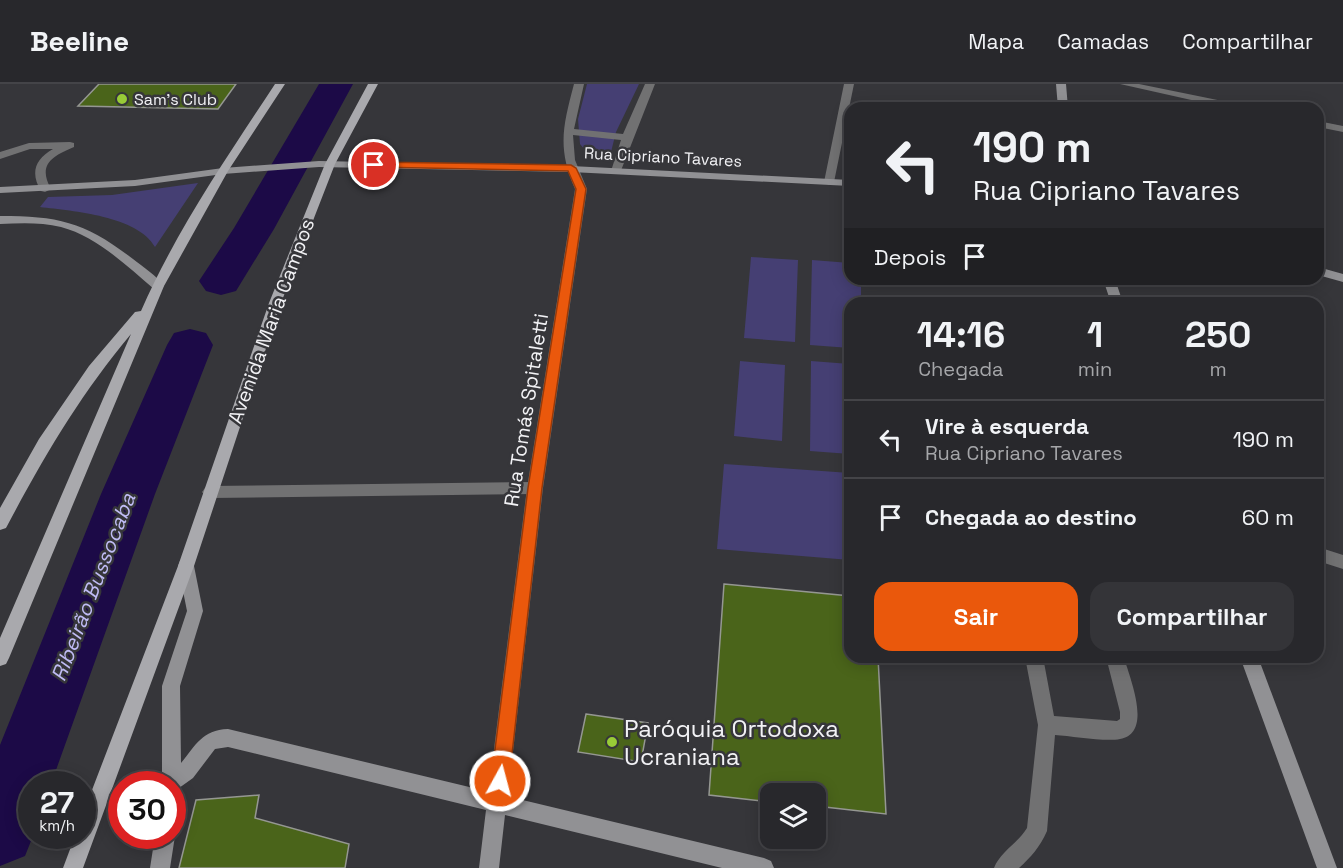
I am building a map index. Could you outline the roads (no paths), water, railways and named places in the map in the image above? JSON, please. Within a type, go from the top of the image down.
[{"type":"main road","points":[[0,658],[155,294],[223,171],[280,84]]},
{"type":"main road","name":"Avenida Maria Campos","points":[[73,868],[186,566],[258,350],[325,164],[373,84]]},
{"type":"main road","points":[[1061,84],[1062,102]]},
{"type":"main road","name":"Rua Cipriano Tavares","points":[[0,190],[135,183],[223,171],[325,164],[571,168],[844,183]]},
{"type":"main road","points":[[0,220],[60,223],[75,228],[128,260],[155,294]]},
{"type":"main road","points":[[1324,273],[1343,278]]},
{"type":"main road","points":[[0,523],[44,443],[94,369],[155,294]]},
{"type":"main road","name":"Avenida Maria Campos","points":[[172,771],[171,686],[195,611],[186,566]]},
{"type":"main road","points":[[1251,663],[1327,868]]},
{"type":"main road","points":[[186,771],[205,744],[217,738],[228,738],[764,868]]},
{"type":"main road","points":[[489,868],[497,804]]},
{"type":"main road","points":[[160,868],[163,849]]},
{"type":"street","name":"Rua Tomás Spitaletti","points":[[497,804],[535,488],[581,189],[566,150],[567,131],[579,84]]},
{"type":"street","points":[[616,171],[627,137],[650,84]]},
{"type":"street","points":[[845,102],[849,84]]},
{"type":"street","points":[[1125,84],[1213,102]]},
{"type":"street","points":[[829,182],[844,108]]},
{"type":"street","points":[[1324,125],[1343,129]]},
{"type":"street","points":[[567,131],[627,137]]},
{"type":"street","points":[[0,165],[54,145]]},
{"type":"street","points":[[0,156],[29,146],[70,145],[61,148],[43,163],[39,170],[39,178],[45,189]]},
{"type":"street","points":[[210,492],[535,488]]},
{"type":"street","points":[[1324,556],[1343,562]]},
{"type":"street","points":[[1004,868],[1028,846],[1037,831],[1047,725],[1035,663]]},
{"type":"street","points":[[1047,725],[1120,730],[1129,723],[1129,712],[1117,663]]},
{"type":"waterway","name":"Ribeirão Bussocaba","points":[[221,281],[254,229],[336,84]]},
{"type":"waterway","name":"Ribeirão Bussocaba","points":[[0,831],[128,494],[190,345]]},
{"type":"place","name":"Sam's Club","points":[[122,99]]},
{"type":"place","name":"Paróquia Ortodoxa Ucraniana","points":[[612,742]]}]
